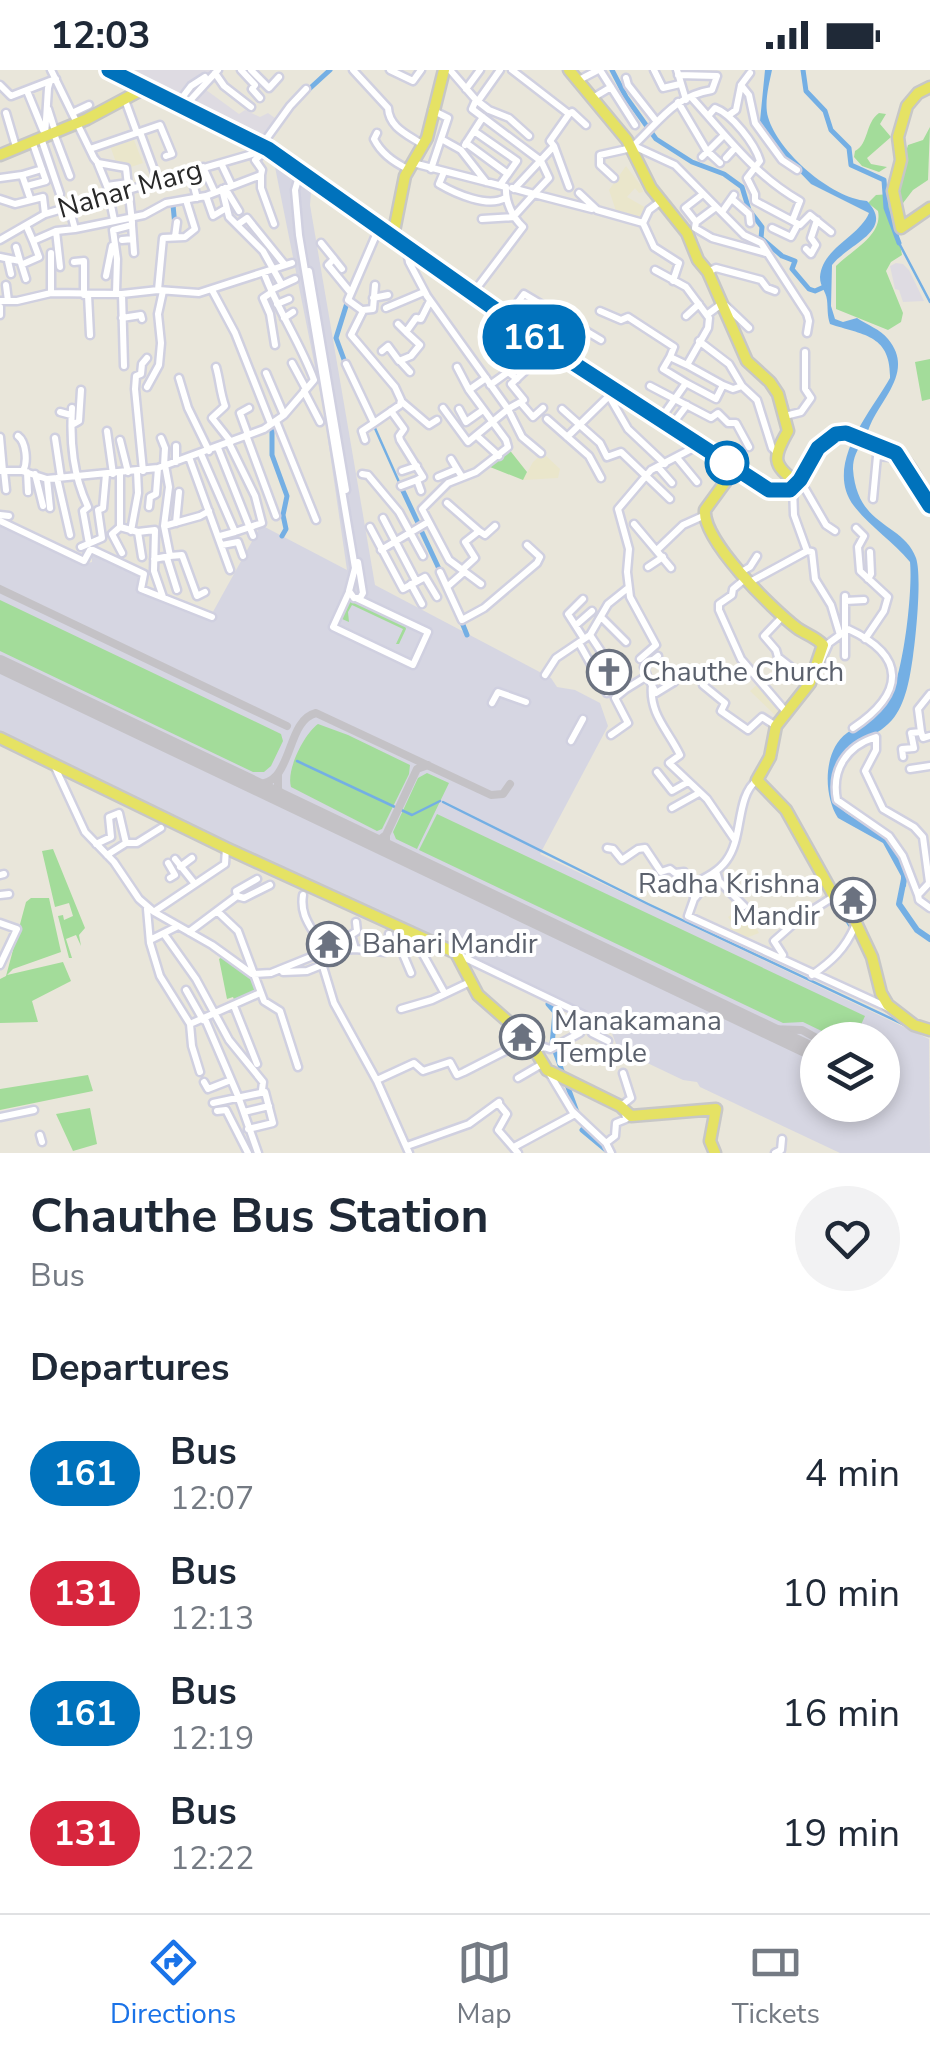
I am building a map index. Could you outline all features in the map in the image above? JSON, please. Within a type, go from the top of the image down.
[{"type":"highway","points":[[109,70],[131,75],[145,88],[300,173],[612,394],[773,491],[784,492],[797,484],[818,448],[836,434],[846,433],[899,456],[930,506]]},
{"type":"main road","points":[[569,70],[631,148],[708,272],[747,361],[778,394],[788,431],[776,452],[780,470],[797,484]]},
{"type":"main road","points":[[393,236],[408,170],[423,144],[443,73]]},
{"type":"main road","points":[[930,87],[907,106],[898,138],[901,160],[893,190],[901,228],[930,208]]},
{"type":"main road","points":[[2,151],[145,88]]},
{"type":"main road","points":[[733,467],[703,516],[707,531],[784,616],[824,644],[810,681],[776,726],[770,757],[757,780],[786,810],[834,896],[849,908],[872,956],[882,993],[892,1008],[914,1025],[930,1030]]},
{"type":"main road","points":[[0,738],[456,954],[478,995],[516,1028],[545,1066],[634,1116],[716,1109],[710,1141],[715,1153]]},
{"type":"street","points":[[51,70],[98,163],[114,220]]},
{"type":"street","points":[[240,70],[260,98]]},
{"type":"street","points":[[252,70],[269,88],[278,76]]},
{"type":"street","points":[[352,70],[388,108],[388,116],[406,136],[423,144]]},
{"type":"street","points":[[390,70],[413,81],[424,70]]},
{"type":"street","points":[[466,89],[480,70]]},
{"type":"street","points":[[482,219],[514,216],[549,178],[541,161],[472,110],[500,70]]},
{"type":"street","points":[[512,70],[569,114]]},
{"type":"street","points":[[576,81],[599,70],[634,125]]},
{"type":"street","points":[[614,178],[600,165],[599,156],[631,148],[685,100],[699,90],[712,90],[715,73],[679,76],[663,88],[654,70]]},
{"type":"street","points":[[180,106],[192,86],[216,71],[224,86],[251,107]]},
{"type":"street","points":[[443,73],[529,136]]},
{"type":"street","points":[[729,115],[736,109],[741,84],[750,73]]},
{"type":"street","points":[[679,76],[704,154]]},
{"type":"street","points":[[626,78],[657,122]]},
{"type":"street","points":[[0,85],[12,96],[53,80]]},
{"type":"street","points":[[27,186],[46,181],[42,168],[53,80]]},
{"type":"street","points":[[741,84],[749,96],[755,123],[782,160],[797,170]]},
{"type":"street","points":[[590,99],[611,87]]},
{"type":"street","points":[[27,90],[45,134],[60,194]]},
{"type":"street","points":[[274,224],[262,188],[262,170],[255,160],[290,106],[306,90]]},
{"type":"street","points":[[125,100],[158,181]]},
{"type":"street","points":[[685,100],[708,116],[776,189],[800,201],[792,237],[772,228]]},
{"type":"street","points":[[75,118],[89,105]]},
{"type":"street","points":[[708,116],[716,108],[729,115],[755,146],[760,159],[747,178],[756,194],[754,201],[803,225],[810,215],[830,232]]},
{"type":"street","points":[[432,110],[448,116],[432,168]]},
{"type":"street","points":[[569,187],[550,141],[572,112],[586,125]]},
{"type":"street","points":[[6,113],[16,147]]},
{"type":"street","points":[[463,147],[483,117]]},
{"type":"street","points":[[90,149],[160,125],[172,154],[166,156]]},
{"type":"street","points":[[473,294],[523,228],[505,198],[508,174],[517,161],[474,131]]},
{"type":"street","points":[[377,133],[376,144],[394,163],[408,170],[432,168],[643,223]]},
{"type":"street","points":[[45,134],[70,176]]},
{"type":"street","points":[[704,154],[724,134]]},
{"type":"street","points":[[502,149],[510,136]]},
{"type":"street","points":[[443,140],[463,147],[508,174]]},
{"type":"street","points":[[507,187],[554,146]]},
{"type":"street","points":[[463,147],[486,182]]},
{"type":"street","points":[[631,148],[675,165],[744,234],[758,240],[807,314],[807,333]]},
{"type":"street","points":[[704,154],[723,161],[735,148]]},
{"type":"street","name":"Nahar Marg","points":[[0,240],[45,214],[262,151]]},
{"type":"street","points":[[98,163],[126,168],[134,253]]},
{"type":"street","points":[[2,471],[28,472],[47,479],[77,478],[176,462],[274,423],[314,380],[302,339],[277,304],[262,251],[225,212],[221,163]]},
{"type":"street","points":[[203,167],[239,210]]},
{"type":"street","points":[[0,178],[42,168]]},
{"type":"street","points":[[444,172],[439,184],[452,192],[488,201],[505,198]]},
{"type":"street","points":[[300,173],[303,234],[363,592],[370,605]]},
{"type":"street","points":[[300,173],[295,190],[299,235],[355,568],[351,594],[333,627],[413,665],[428,632],[351,594]]},
{"type":"street","points":[[22,175],[30,198]]},
{"type":"street","points":[[106,276],[113,229],[166,204],[201,197],[261,175]]},
{"type":"street","points":[[193,182],[213,216],[225,212]]},
{"type":"street","points":[[107,186],[130,187]]},
{"type":"street","points":[[580,193],[597,210]]},
{"type":"street","points":[[696,222],[685,207],[703,194]]},
{"type":"street","points":[[0,199],[15,204],[43,197],[45,214]]},
{"type":"street","points":[[696,222],[733,197],[749,214],[750,223]]},
{"type":"street","points":[[147,387],[159,365],[163,238],[187,236],[195,228],[186,200]]},
{"type":"street","points":[[661,201],[649,210],[643,223],[654,247],[680,264],[673,281]]},
{"type":"street","points":[[69,207],[74,229]]},
{"type":"street","points":[[679,223],[689,215]]},
{"type":"street","points":[[3,303],[51,293],[212,290],[289,264],[247,218],[236,225]]},
{"type":"street","points":[[34,241],[56,232],[132,220]]},
{"type":"street","points":[[806,248],[811,254],[816,245],[810,237],[816,220]]},
{"type":"street","points":[[174,236],[176,222]]},
{"type":"street","points":[[696,222],[695,228],[712,238],[768,254]]},
{"type":"street","points":[[4,259],[22,263],[39,257],[26,225]]},
{"type":"street","points":[[375,285],[372,310],[362,310],[348,300],[380,226]]},
{"type":"street","points":[[56,232],[60,267]]},
{"type":"street","points":[[122,240],[134,239]]},
{"type":"street","points":[[321,243],[342,269]]},
{"type":"street","points":[[113,245],[124,366]]},
{"type":"street","points":[[405,246],[430,302],[508,410],[522,436],[541,453]]},
{"type":"street","points":[[16,247],[26,279]]},
{"type":"street","points":[[51,293],[52,253]]},
{"type":"street","points":[[4,259],[10,274]]},
{"type":"street","points":[[334,259],[328,265],[350,292]]},
{"type":"street","points":[[84,261],[90,335]]},
{"type":"street","points":[[74,262],[97,261]]},
{"type":"street","points":[[708,272],[716,268],[754,278],[775,291]]},
{"type":"street","points":[[655,270],[686,286],[708,314],[708,328],[687,365]]},
{"type":"street","points":[[268,272],[282,285]]},
{"type":"street","points":[[275,345],[263,298],[296,279]]},
{"type":"street","points":[[0,315],[6,284]]},
{"type":"street","points":[[212,290],[316,520]]},
{"type":"street","points":[[386,308],[424,292]]},
{"type":"street","points":[[507,317],[524,294],[600,340]]},
{"type":"street","points":[[373,298],[388,295]]},
{"type":"street","points":[[277,304],[289,299]]},
{"type":"street","points":[[406,332],[416,318],[421,319],[430,302]]},
{"type":"street","points":[[686,316],[698,304]]},
{"type":"street","points":[[708,314],[720,306],[739,315],[749,328]]},
{"type":"street","points":[[362,310],[351,335],[402,402],[429,425],[437,420]]},
{"type":"street","points":[[600,311],[620,320],[628,317],[674,347],[663,370],[716,399],[723,384]]},
{"type":"street","points":[[284,318],[293,312]]},
{"type":"street","points":[[122,318],[141,315],[142,319]]},
{"type":"street","points":[[398,324],[420,347],[400,361]]},
{"type":"street","points":[[699,341],[729,364],[742,386],[757,400],[776,452]]},
{"type":"street","points":[[382,352],[388,346],[410,372]]},
{"type":"street","points":[[543,408],[533,417],[512,384],[550,348]]},
{"type":"street","points":[[785,416],[802,412],[811,398],[804,386],[805,352]]},
{"type":"street","points":[[670,356],[733,389],[742,386]]},
{"type":"street","points":[[120,527],[136,376],[141,374],[147,358]]},
{"type":"street","points":[[292,362],[320,422]]},
{"type":"street","points":[[346,364],[374,423]]},
{"type":"street","points":[[216,367],[218,390],[225,406],[212,418],[230,442],[255,496],[262,523],[252,531],[235,532],[221,541]]},
{"type":"street","points":[[457,367],[508,444],[499,456],[448,483],[422,508],[446,556],[481,584]]},
{"type":"street","points":[[470,390],[508,372],[517,379]]},
{"type":"street","points":[[266,373],[284,416]]},
{"type":"street","points":[[179,378],[235,532]]},
{"type":"street","points":[[665,424],[686,383]]},
{"type":"street","points":[[650,386],[711,418],[720,414],[728,423],[736,424],[748,447]]},
{"type":"street","points":[[71,425],[79,421],[81,390]]},
{"type":"street","points":[[568,438],[612,394],[636,439],[662,466],[672,483]]},
{"type":"street","points":[[444,408],[466,441],[525,399]]},
{"type":"street","points":[[365,440],[362,431],[402,402]]},
{"type":"street","points":[[665,424],[687,405]]},
{"type":"street","points":[[250,408],[240,413],[276,516]]},
{"type":"street","points":[[459,409],[466,422],[483,410]]},
{"type":"street","points":[[562,409],[608,458],[621,452],[670,499]]},
{"type":"street","points":[[392,411],[404,429],[400,440],[423,478],[402,486]]},
{"type":"street","points":[[60,412],[72,412],[71,450],[88,507],[83,510],[85,545],[120,527],[155,530],[210,510]]},
{"type":"street","points":[[546,418],[592,460],[601,478]]},
{"type":"street","points":[[106,430],[138,493],[135,531],[142,557]]},
{"type":"street","points":[[18,436],[23,441],[28,492]]},
{"type":"street","points":[[477,436],[499,456]]},
{"type":"street","points":[[0,437],[6,490]]},
{"type":"street","points":[[55,438],[70,535]]},
{"type":"street","points":[[150,506],[165,448],[161,438]]},
{"type":"street","points":[[120,440],[125,473],[104,508],[98,510],[107,533],[122,553]]},
{"type":"street","points":[[873,499],[877,456],[890,456],[878,445]]},
{"type":"street","points":[[176,446],[176,462]]},
{"type":"street","points":[[640,659],[656,645],[628,588],[629,548],[618,509],[645,476],[699,446]]},
{"type":"street","points":[[218,448],[252,531]]},
{"type":"street","points":[[592,460],[606,453]]},
{"type":"street","points":[[189,457],[230,570]]},
{"type":"street","points":[[450,459],[462,477]]},
{"type":"street","points":[[678,459],[697,482]]},
{"type":"street","points":[[162,466],[169,487],[164,526],[170,556],[167,558],[178,590]]},
{"type":"street","points":[[402,471],[418,466]]},
{"type":"street","points":[[438,477],[457,469]]},
{"type":"street","points":[[28,472],[47,507],[47,479]]},
{"type":"street","points":[[362,474],[368,474],[388,495],[423,556]]},
{"type":"street","points":[[417,480],[422,491]]},
{"type":"street","points":[[797,484],[826,526],[835,531]]},
{"type":"street","points":[[797,484],[794,516],[808,551],[812,552],[815,579],[843,632],[884,650],[890,659],[892,676],[882,706],[854,728]]},
{"type":"street","points":[[176,523],[178,492]]},
{"type":"street","points":[[447,503],[485,536],[495,526]]},
{"type":"street","points":[[648,566],[683,526],[703,516]]},
{"type":"street","points":[[3,518],[84,561],[93,550],[144,574],[142,589],[212,618]]},
{"type":"street","points":[[383,518],[422,604]]},
{"type":"street","points":[[381,550],[428,522]]},
{"type":"street","points":[[634,524],[671,568]]},
{"type":"street","points":[[370,527],[402,589],[425,577],[437,598]]},
{"type":"street","points":[[856,528],[864,535],[858,557],[860,571],[888,597],[884,611],[865,640]]},
{"type":"street","points":[[155,530],[154,571],[164,597]]},
{"type":"street","points":[[447,586],[474,558],[465,542],[479,531]]},
{"type":"street","points":[[221,541],[238,542],[242,556]]},
{"type":"street","points":[[440,572],[462,620],[488,605],[536,563],[540,557],[527,546]]},
{"type":"street","points":[[787,713],[740,659],[719,604],[746,577],[808,551]]},
{"type":"street","points":[[868,580],[870,552]]},
{"type":"street","points":[[154,559],[182,555],[197,596],[205,592]]},
{"type":"street","points":[[746,577],[757,556]]},
{"type":"street","points":[[544,675],[552,661],[584,639],[608,604],[628,588]]},
{"type":"street","points":[[351,594],[362,597],[363,592]]},
{"type":"street","points":[[583,598],[568,614],[584,639],[607,694]]},
{"type":"street","points":[[845,656],[845,599],[864,600]]},
{"type":"street","points":[[576,625],[592,610]]},
{"type":"street","points":[[784,616],[764,636],[778,657],[810,681]]},
{"type":"street","points":[[602,618],[626,642]]},
{"type":"street","points":[[818,666],[829,643],[843,632]]},
{"type":"street","points":[[584,639],[626,690]]},
{"type":"street","points":[[658,656],[644,667],[656,692],[674,682]]},
{"type":"street","points":[[611,735],[628,723],[615,698],[647,676]]},
{"type":"street","points":[[652,685],[651,702],[658,720],[680,756],[669,763],[699,793],[736,841]]},
{"type":"street","points":[[703,685],[725,703],[721,711],[748,730],[762,717],[776,726]]},
{"type":"street","points":[[492,703],[498,692],[526,702]]},
{"type":"street","points":[[930,694],[918,709],[923,738],[930,736]]},
{"type":"street","points":[[571,741],[583,719]]},
{"type":"street","points":[[903,757],[902,749],[914,748],[911,733],[921,732]]},
{"type":"street","points":[[918,895],[930,882],[924,837],[883,809],[865,771],[876,750],[876,736],[851,748],[842,761],[836,784],[837,800],[889,836],[903,856],[919,900],[930,908]]},
{"type":"street","points":[[54,764],[86,832],[154,912],[252,974],[322,965]]},
{"type":"street","points":[[910,769],[930,766]]},
{"type":"street","points":[[658,772],[672,792],[688,782]]},
{"type":"street","points":[[694,899],[728,860],[736,841],[746,790],[757,780]]},
{"type":"street","points":[[672,808],[699,793]]},
{"type":"street","points":[[96,844],[111,837],[109,817],[119,813],[126,843]]},
{"type":"street","points":[[107,855],[161,828]]},
{"type":"street","points":[[154,912],[225,864],[226,848]]},
{"type":"street","points":[[606,848],[613,849],[622,860],[638,848],[645,848],[661,872],[684,872],[693,884],[689,916],[888,1010],[892,1008]]},
{"type":"street","points":[[176,865],[172,876],[176,865],[192,858]]},
{"type":"street","points":[[176,865],[195,884]]},
{"type":"street","points":[[693,884],[716,871]]},
{"type":"street","points":[[716,871],[719,881],[744,906]]},
{"type":"street","points":[[237,896],[236,890],[257,879]]},
{"type":"street","points":[[237,896],[244,898],[270,885]]},
{"type":"street","points":[[0,895],[10,894]]},
{"type":"street","points":[[189,932],[237,896]]},
{"type":"street","points":[[303,896],[305,921],[323,952]]},
{"type":"street","points":[[783,955],[774,941],[834,896]]},
{"type":"street","points":[[145,905],[150,940],[167,991],[174,995],[190,1024],[200,1072]]},
{"type":"street","points":[[218,912],[238,931],[264,1001],[280,1011],[298,1067]]},
{"type":"street","points":[[355,949],[350,935],[357,931],[356,922]]},
{"type":"street","points":[[0,924],[17,929],[0,965]]},
{"type":"street","points":[[812,975],[831,964],[839,950],[849,943],[856,925]]},
{"type":"street","points":[[150,940],[178,926]]},
{"type":"street","points":[[332,928],[334,951]]},
{"type":"street","points":[[164,934],[196,979],[228,1040],[263,1082],[273,1123],[248,1128]]},
{"type":"street","points":[[389,934],[390,950]]},
{"type":"street","points":[[277,971],[323,952],[390,950],[418,939],[445,994]]},
{"type":"street","points":[[400,946],[411,974]]},
{"type":"street","points":[[456,954],[586,1017],[592,1033],[608,1041]]},
{"type":"street","points":[[313,956],[321,960],[334,1003],[377,1080],[408,1150],[476,1120],[499,1102],[507,1114],[498,1130],[516,1150],[575,1114]]},
{"type":"street","points":[[312,969],[314,978]]},
{"type":"street","points":[[401,1009],[470,982]]},
{"type":"street","points":[[186,990],[232,1080],[258,1153]]},
{"type":"street","points":[[190,1024],[260,993]]},
{"type":"street","points":[[234,1006],[257,1064]]},
{"type":"street","points":[[377,1080],[414,1063],[423,1071],[450,1062],[457,1075],[510,1048],[516,1028]]},
{"type":"street","points":[[536,1050],[550,1049],[580,1034]]},
{"type":"street","points":[[518,1078],[545,1066],[575,1114],[606,1142],[611,1153]]},
{"type":"street","points":[[606,1142],[615,1136],[616,1123],[626,1119],[623,1109],[631,1098],[624,1073]]},
{"type":"street","points":[[204,1082],[208,1089],[232,1080]]},
{"type":"street","points":[[248,1153],[226,1110],[215,1107],[262,1090]]},
{"type":"street","points":[[244,1112],[269,1106]]},
{"type":"street","points":[[0,1117],[34,1110]]},
{"type":"street","points":[[776,1153],[781,1150],[782,1139]]},
{"type":"shaded area","points":[[135,70],[217,70],[185,104]]},
{"type":"shaded area","points":[[202,87],[239,114],[245,110],[260,117],[268,113],[279,121],[265,142],[187,106]]},
{"type":"shaded area","points":[[132,135],[143,163],[128,168],[117,165],[109,143]]},
{"type":"shaded area","points":[[626,166],[642,187],[643,192],[635,188],[627,197],[648,209],[643,222],[617,214],[609,190]]},
{"type":"shaded area","points":[[275,167],[311,192],[310,205],[375,585],[551,678],[557,687],[575,690],[600,703],[608,726],[540,854],[893,1022],[800,1022],[800,1122],[900,1122],[900,1025],[929,1039],[930,1153],[840,1153],[700,1087],[697,1082],[683,1080],[618,1049],[608,1023],[0,734],[0,523],[85,564],[92,562],[92,551],[144,576],[139,589],[209,619],[261,525],[347,570],[324,412]]},
{"type":"shaded area","points":[[896,263],[909,270],[924,301],[903,302],[895,289],[890,266]]},
{"type":"shaded area","points":[[543,453],[560,469],[558,478],[523,480],[533,462]]},
{"type":"shaded area","points":[[759,683],[785,713],[779,719],[750,691]]},
{"type":"shaded area","points":[[744,906],[759,933],[738,941],[723,933],[734,926],[728,917]]},
{"type":"green space","points":[[879,113],[886,114],[880,124],[891,137],[867,158],[871,164],[887,167],[879,172],[862,166],[854,157]]},
{"type":"green space","points":[[930,127],[928,180],[913,190],[900,207],[895,189],[908,145],[923,140]]},
{"type":"green space","points":[[891,194],[902,255],[886,271],[903,313],[901,322],[888,330],[836,309],[836,266],[865,242],[876,227],[878,211],[868,203],[876,195]]},
{"type":"green space","points":[[930,359],[930,399],[922,401],[915,362]]},
{"type":"green space","points":[[508,448],[527,472],[523,480],[490,467]]},
{"type":"green space","points":[[349,599],[405,625],[399,644],[403,629],[352,605],[349,622],[342,619]]},
{"type":"green space","points":[[0,600],[281,734],[283,741],[271,766],[264,772],[253,772],[0,651]]},
{"type":"green space","points":[[318,724],[410,765],[382,829],[377,831],[291,787],[297,753]]},
{"type":"green space","points":[[427,773],[449,783],[417,849],[396,839],[393,832],[418,778]]},
{"type":"green space","points":[[437,814],[865,1016],[862,1022],[783,1023],[419,850]]},
{"type":"green space","points":[[53,849],[85,928],[79,935],[81,946],[76,935],[66,939],[72,958],[58,916],[63,915],[64,920],[73,916],[69,903],[55,907],[42,851]]},
{"type":"green space","points":[[31,898],[49,898],[61,952],[13,969],[7,975],[63,962],[71,981],[32,1001],[38,1022],[0,1023],[0,979],[6,976],[26,902]]},
{"type":"green space","points":[[222,957],[250,978],[256,992],[235,1002],[233,997],[227,999],[219,959]]},
{"type":"green space","points":[[88,1075],[93,1091],[0,1110],[0,1089]]},
{"type":"green space","points":[[90,1108],[97,1144],[73,1151],[56,1114]]},
{"type":"water","points":[[765,70],[772,70],[768,117],[783,144],[822,182],[867,201],[876,221],[866,236],[832,265],[831,306],[835,319],[843,322],[857,318],[885,336],[895,350],[898,361],[894,382],[857,451],[853,469],[863,503],[910,546],[916,558],[918,606],[910,673],[901,706],[884,728],[846,754],[835,794],[840,807],[894,846],[904,869],[906,887],[901,884],[901,876],[883,843],[838,818],[828,785],[830,761],[839,741],[877,714],[891,695],[902,659],[910,593],[910,562],[854,506],[846,490],[844,473],[853,439],[890,378],[889,363],[880,344],[830,324],[820,280],[827,258],[869,213],[811,184],[785,157],[760,121]]},
{"type":"waterway","points":[[307,91],[330,70]]},
{"type":"waterway","points":[[612,70],[656,139],[742,187],[749,210],[762,227],[761,238],[782,256],[795,261],[792,269],[809,289],[824,287]]},
{"type":"waterway","points":[[803,70],[806,91],[825,111],[831,130],[849,148],[851,165],[884,180],[886,208],[899,243]]},
{"type":"waterway","points":[[173,205],[175,226]]},
{"type":"waterway","points":[[899,243],[930,302]]},
{"type":"waterway","points":[[346,365],[336,338],[347,303]]},
{"type":"waterway","points":[[272,425],[272,455],[287,496],[283,515],[286,529],[282,536]]},
{"type":"waterway","points":[[374,426],[403,491]]},
{"type":"waterway","points":[[403,491],[419,525]]},
{"type":"waterway","points":[[420,528],[441,573]]},
{"type":"waterway","points":[[461,620],[467,635]]},
{"type":"waterway","points":[[297,761],[412,815],[440,801]]},
{"type":"waterway","points":[[443,802],[907,1026]]},
{"type":"waterway","points":[[904,879],[899,904],[917,930],[930,939]]},
{"type":"waterway","points":[[837,904],[851,926]]},
{"type":"waterway","points":[[551,1000],[548,1004],[555,1012],[552,1045]]},
{"type":"waterway","points":[[554,1049],[577,1112]]},
{"type":"waterway","points":[[586,1125],[582,1130],[606,1150]]},
{"type":"taxiway","points":[[0,589],[287,726]]},
{"type":"taxiway","points":[[250,783],[264,783],[275,777],[298,729],[316,713],[491,795],[503,794],[510,784]]},
{"type":"taxiway","points":[[392,851],[386,835],[417,769],[428,765]]},
{"type":"taxiway","points":[[278,774],[278,790],[288,801]]},
{"type":"taxiway","points":[[369,840],[378,841],[386,835]]},
{"type":"taxiway","points":[[766,1029],[800,1030]]},
{"type":"taxiway","points":[[796,1043],[800,1047]]},
{"type":"runway","points":[[0,664],[800,1045]]},
{"type":"bus line","name":"161","points":[[109,70],[268,149],[614,392],[769,490],[790,490],[818,448],[836,434],[846,433],[896,453],[930,506]]},
{"type":"place","name":"Chauthe Church","points":[[609,672]]},
{"type":"place","name":"Radha Krishna Mandir","points":[[853,900]]},
{"type":"place","name":"Bahari Mandir","points":[[329,944]]},
{"type":"place","name":"Manakamana Temple","points":[[522,1037]]}]
